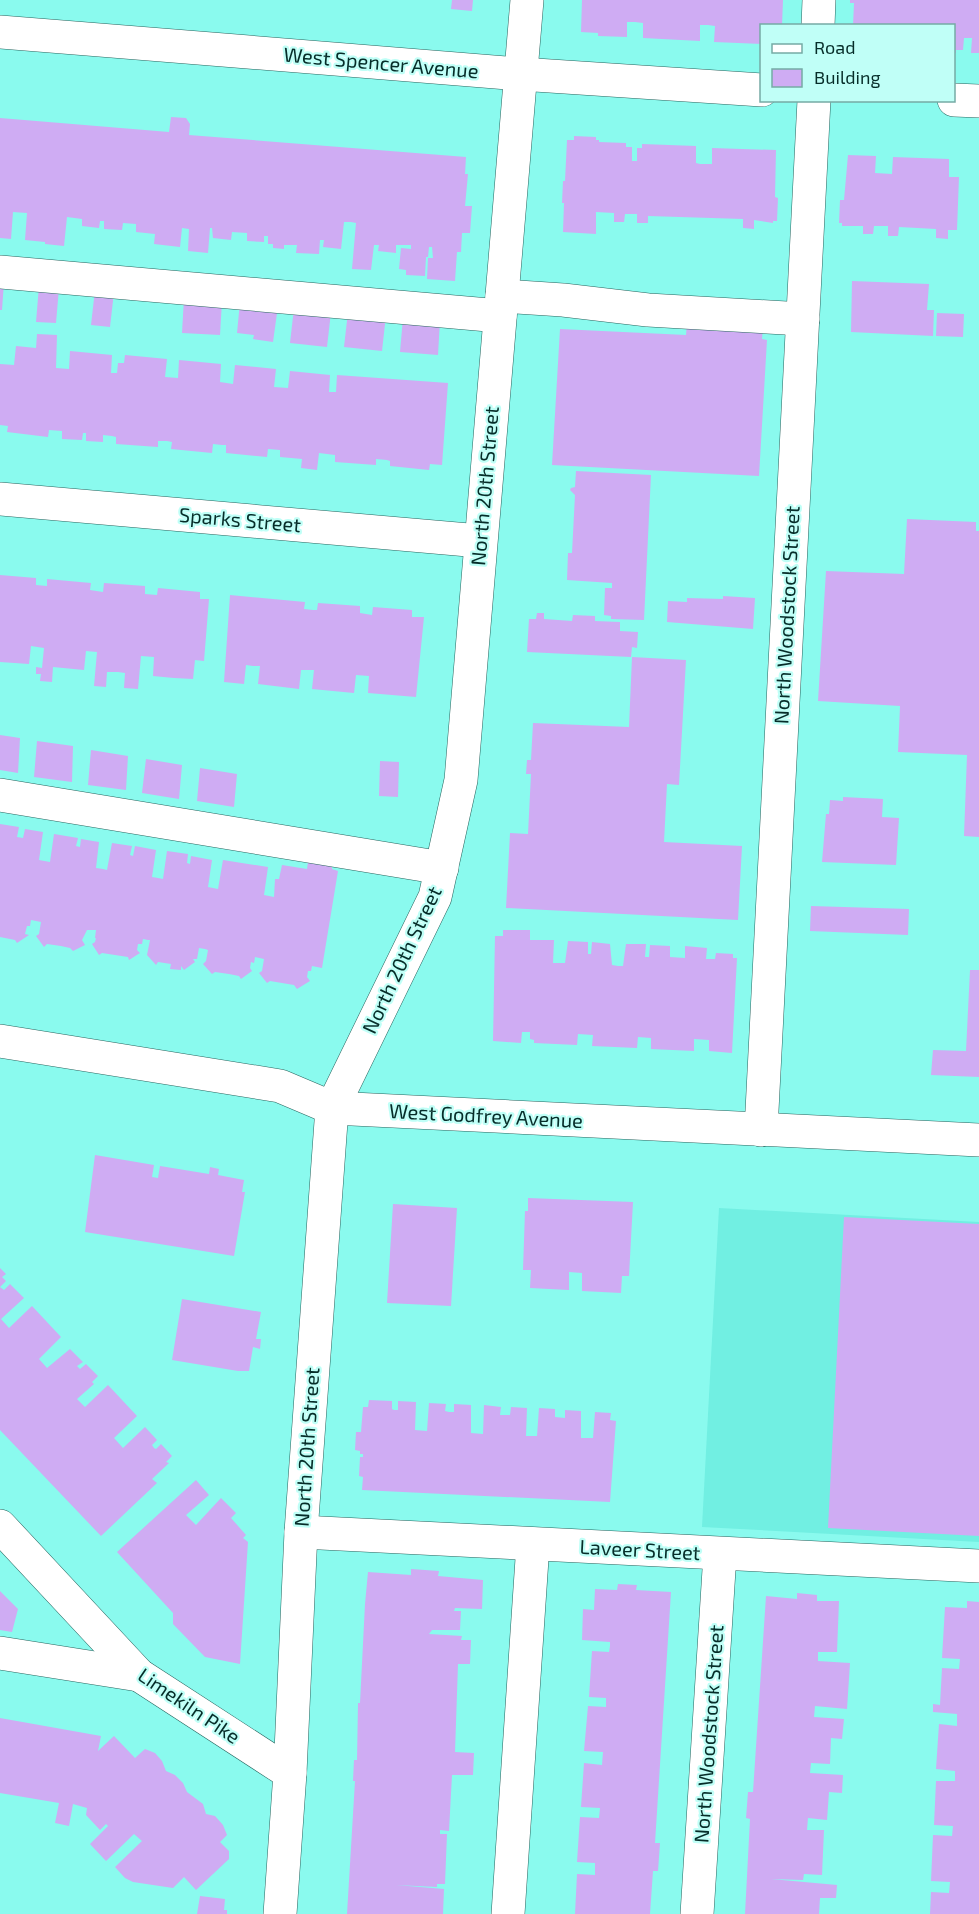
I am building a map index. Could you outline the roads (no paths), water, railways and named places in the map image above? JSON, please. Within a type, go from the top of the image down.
[{"type":"street","name":"North 20th Street","points":[[290,1773],[301,1532],[332,1108],[435,897],[461,780],[527,0]]},
{"type":"street","points":[[818,24],[819,0]]},
{"type":"street","name":"West Spencer Avenue","points":[[0,32],[520,74],[760,90]]},
{"type":"street","points":[[955,100],[979,101]]},
{"type":"street","name":"North Woodstock Street","points":[[761,1130],[814,102]]},
{"type":"street","points":[[0,272],[501,306],[573,301],[648,310],[803,319]]},
{"type":"street","name":"Sparks Street","points":[[0,499],[480,541]]},
{"type":"street","points":[[0,795],[442,868]]},
{"type":"street","name":"West Godfrey Avenue","points":[[0,1041],[280,1086],[332,1108],[979,1140]]},
{"type":"street","name":"Limekiln Pike","points":[[0,1526],[139,1675],[290,1773]]},
{"type":"street","name":"Laveer Street","points":[[301,1532],[979,1566]]},
{"type":"street","points":[[508,1914],[533,1544]]},
{"type":"street","name":"North Woodstock Street","points":[[697,1914],[720,1554]]},
{"type":"street","points":[[0,1653],[139,1675]]},
{"type":"street","points":[[280,1914],[290,1773]]}]
